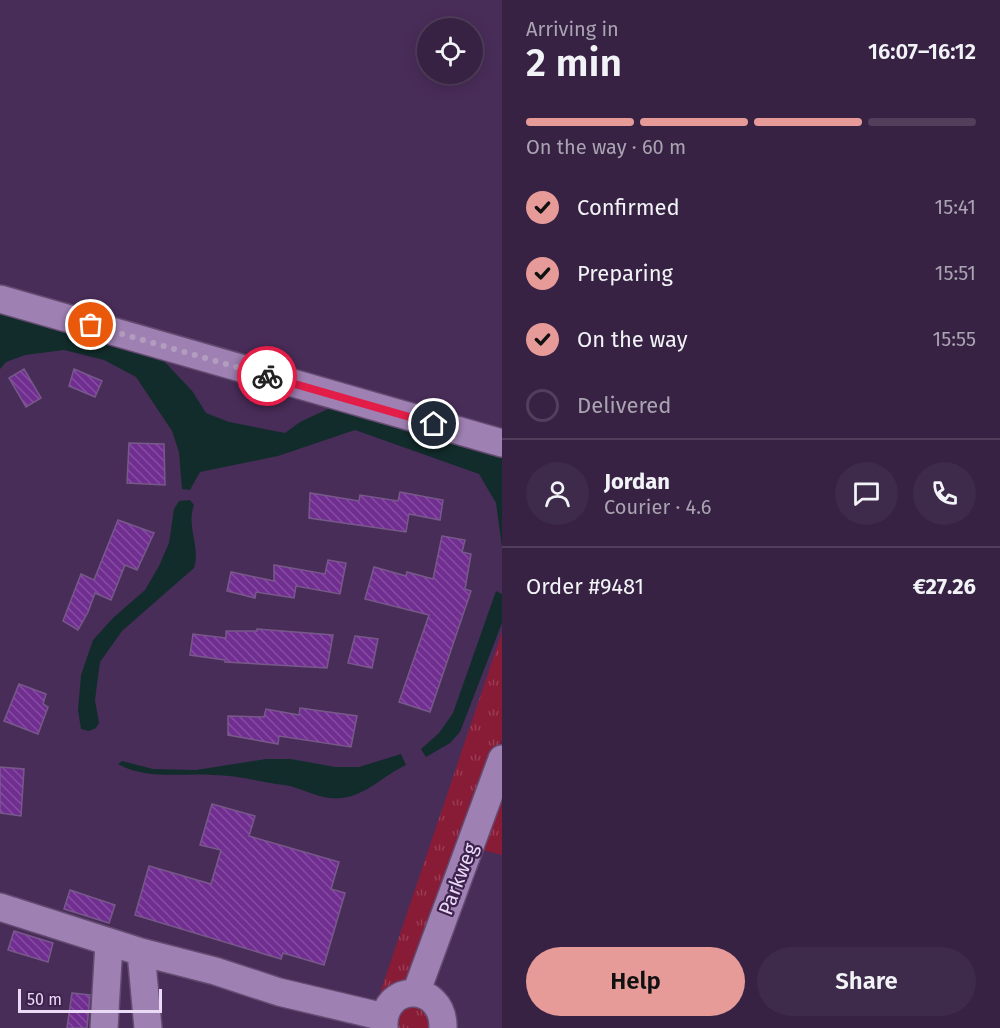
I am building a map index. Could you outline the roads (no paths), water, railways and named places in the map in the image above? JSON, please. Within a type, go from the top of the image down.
[{"type":"street","points":[[0,299],[502,443]]},
{"type":"street","name":"Parkweg","points":[[416,993],[501,763]]},
{"type":"street","points":[[0,907],[109,943],[215,971],[384,1023],[392,1002],[398,996],[416,993],[425,995],[440,1009],[443,1028]]},
{"type":"street","points":[[104,1028],[109,943]]},
{"type":"street","points":[[141,952],[147,1028]]}]
